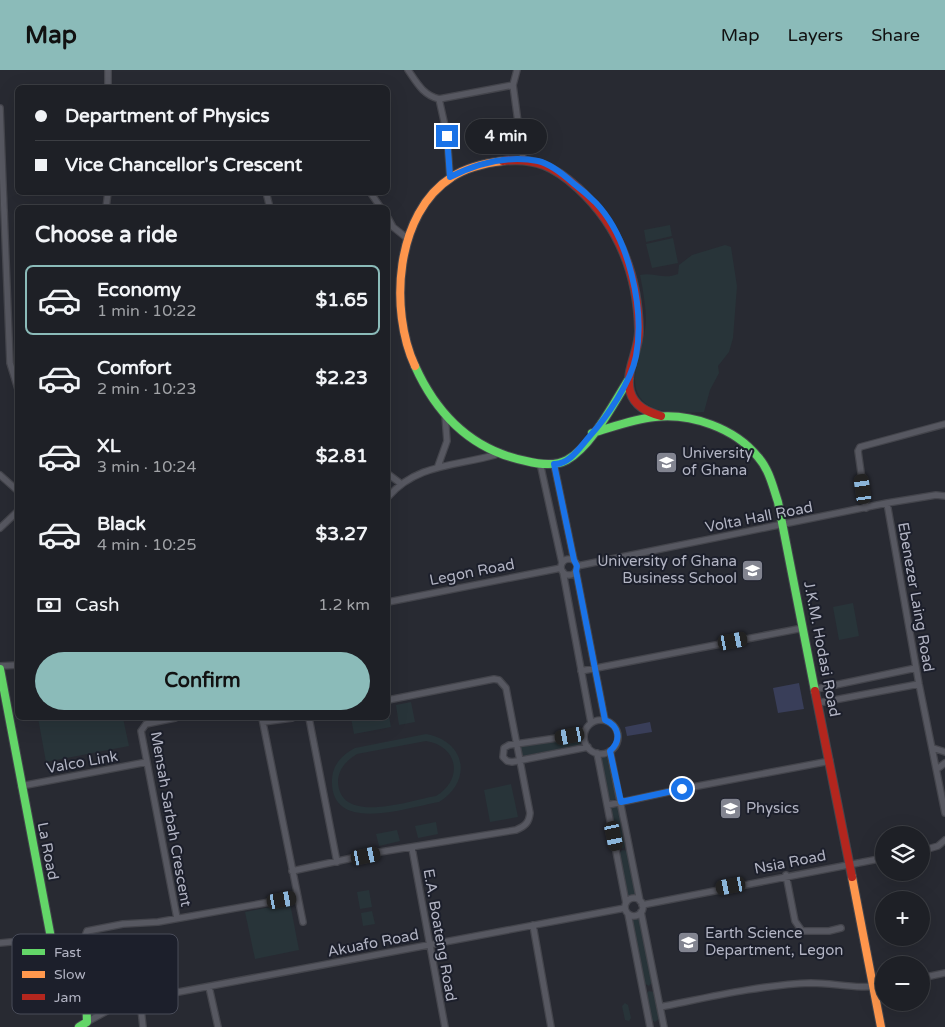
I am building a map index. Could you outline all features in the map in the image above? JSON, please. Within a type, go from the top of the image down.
[{"type":"street","points":[[108,70],[108,85]]},
{"type":"street","points":[[408,70],[421,89],[430,97],[439,99],[513,85]]},
{"type":"street","points":[[517,70],[513,85],[523,160]]},
{"type":"street","points":[[439,99],[447,136],[450,177]]},
{"type":"street","points":[[0,108],[10,363],[15,379]]},
{"type":"street","points":[[495,455],[466,436],[445,415],[425,389],[411,362],[403,334],[400,280],[408,239],[421,210],[442,183],[470,167],[501,161],[540,161],[560,172],[597,204],[622,246],[635,288],[638,309],[638,337],[629,379],[630,391],[637,404],[643,410],[661,416]]},
{"type":"street","points":[[390,222],[392,226],[408,239]]},
{"type":"street","points":[[390,495],[400,483],[438,466],[495,455],[554,464],[569,459],[592,434],[629,379]]},
{"type":"street","points":[[438,466],[447,441],[445,415]]},
{"type":"street","name":"J.K.M. Hodasi Road","points":[[592,434],[661,416],[682,416],[705,423],[748,446],[758,456],[767,472],[778,502],[783,525],[881,1027]]},
{"type":"street","points":[[866,508],[858,451],[860,447],[945,424]]},
{"type":"street","points":[[540,463],[591,723],[584,734],[517,746],[506,746],[503,756],[510,762],[520,758],[588,747],[598,753],[610,751],[616,744],[618,733],[612,724],[605,720],[591,723]]},
{"type":"street","points":[[554,464],[577,568],[605,720]]},
{"type":"street","points":[[0,475],[15,488]]},
{"type":"street","points":[[390,476],[400,483]]},
{"type":"street","name":"Volta Hall Road","points":[[562,568],[570,575],[577,568],[887,503],[936,495],[945,496]]},
{"type":"street","name":"Ebenezer Laing Road","points":[[887,503],[916,668],[938,769],[945,813]]},
{"type":"street","points":[[0,528],[15,514]]},
{"type":"street","points":[[562,568],[566,559],[574,560]]},
{"type":"street","name":"Legon Road","points":[[390,602],[562,568]]},
{"type":"street","points":[[581,671],[803,628]]},
{"type":"street","points":[[0,667],[15,665]]},
{"type":"street","name":"La Road","points":[[0,667],[6,709],[49,934]]},
{"type":"street","points":[[816,688],[916,668]]},
{"type":"street","points":[[292,870],[516,830],[524,826],[529,820],[530,813],[506,688],[499,680],[390,700]]},
{"type":"street","points":[[818,703],[919,684]]},
{"type":"street","name":"La Road","points":[[0,701],[6,709]]},
{"type":"street","name":"Mensah Sarbah Crescent","points":[[165,720],[146,724],[142,728],[178,918],[298,897]]},
{"type":"street","points":[[262,720],[303,922]]},
{"type":"street","points":[[309,720],[337,862]]},
{"type":"street","points":[[584,734],[588,747]]},
{"type":"street","points":[[933,748],[945,752]]},
{"type":"street","points":[[598,753],[650,1027],[664,1026],[610,751]]},
{"type":"street","points":[[608,805],[830,761]]},
{"type":"street","name":"Valco Link","points":[[21,786],[147,762]]},
{"type":"street","points":[[938,769],[945,763]]},
{"type":"street","points":[[930,849],[944,841]]},
{"type":"street","name":"E.A. Boateng Road","points":[[412,848],[445,1027]]},
{"type":"street","name":"Nsia Road","points":[[641,903],[875,860]]},
{"type":"street","points":[[786,875],[795,921],[802,931],[829,931],[841,928]]},
{"type":"street","points":[[626,905],[631,899],[641,903]]},
{"type":"street","name":"Akuafo Road","points":[[178,993],[533,925],[626,905]]},
{"type":"street","points":[[628,914],[637,916],[641,912]]},
{"type":"street","points":[[86,934],[87,931],[178,918]]},
{"type":"street","points":[[533,925],[551,1027]]},
{"type":"street","points":[[930,976],[945,973]]},
{"type":"street","points":[[660,1007],[781,986],[826,984],[874,987]]},
{"type":"street","points":[[209,987],[218,1027]]},
{"type":"street","points":[[643,991],[656,988]]},
{"type":"street","points":[[78,1027],[87,1022],[87,1014]]},
{"type":"street","name":"Akuafo Road","points":[[87,1022],[99,1014]]},
{"type":"street","points":[[142,1014],[143,1027]]},
{"type":"shaded area","points":[[670,225],[672,236],[646,242],[644,230]]},
{"type":"shaded area","points":[[673,238],[678,263],[652,268],[646,244]]},
{"type":"shaded area","points":[[725,245],[731,247],[737,286],[733,338],[729,352],[718,366],[719,373],[710,390],[704,412],[671,412],[650,406],[642,400],[637,391],[635,378],[646,321],[640,275],[673,276],[678,274],[679,265],[692,255]]},
{"type":"shaded area","points":[[853,603],[859,636],[839,640],[833,607]]},
{"type":"shaded area","points":[[411,702],[415,722],[399,725],[396,705]]},
{"type":"shaded area","points":[[38,720],[123,720],[129,746],[46,762]]},
{"type":"shaded area","points":[[351,720],[390,720],[391,727],[354,734]]},
{"type":"shaded area","points":[[426,734],[439,738],[450,745],[457,753],[460,773],[457,784],[439,802],[392,812],[358,813],[344,808],[335,798],[332,781],[336,765],[346,754],[355,748]],"holes":[[[426,741],[437,744],[451,756],[454,772],[451,781],[436,796],[395,805],[363,807],[351,803],[342,795],[338,777],[341,769],[357,754]]]},
{"type":"shaded area","points":[[578,737],[582,740],[580,745],[522,756],[520,747]]},
{"type":"shaded area","points":[[608,755],[617,798],[610,802],[600,756]]},
{"type":"shaded area","points":[[511,784],[518,817],[490,822],[484,790]]},
{"type":"shaded area","points":[[612,806],[618,806],[626,845],[623,849],[618,846],[610,809]]},
{"type":"shaded area","points":[[436,822],[438,834],[418,838],[415,826]]},
{"type":"shaded area","points":[[397,830],[400,841],[379,846],[376,834]]},
{"type":"shaded area","points":[[622,850],[627,851],[636,893],[632,897],[627,895],[619,854]]},
{"type":"shaded area","points":[[369,890],[372,907],[360,909],[357,892]]},
{"type":"shaded area","points":[[290,903],[299,950],[255,959],[245,912]]},
{"type":"shaded area","points":[[372,911],[375,924],[363,926],[361,913]]},
{"type":"shaded area","points":[[635,916],[640,917],[653,981],[649,986],[644,983],[632,920]]},
{"type":"shaded area","points":[[649,991],[654,992],[660,1018],[655,1022],[651,1020],[646,994]]},
{"type":"shaded area","points":[[625,1003],[628,1005],[631,1018],[629,1021],[625,1020],[622,1006]]},
{"type":"water","points":[[799,683],[804,709],[778,713],[773,688]]},
{"type":"water","points":[[650,722],[652,732],[627,736],[625,727]]},
{"type":"traffic: fast","points":[[415,366],[434,400],[458,428],[473,439],[506,456],[546,464],[557,464],[567,460],[585,445],[601,424],[629,379]]},
{"type":"traffic: fast","points":[[592,433],[647,418],[683,417],[697,420],[725,431],[737,438],[758,457],[768,473],[778,502],[815,691]]},
{"type":"traffic: fast","points":[[0,669],[50,934]]},
{"type":"traffic: fast","points":[[79,1027],[87,1022],[87,1014]]},
{"type":"traffic: slow","points":[[415,366],[407,343],[402,318],[400,291],[402,264],[408,238],[419,214],[433,193],[452,177],[477,166],[503,161]]},
{"type":"traffic: slow","points":[[852,877],[881,1027]]},
{"type":"traffic: jam","points":[[503,161],[535,162],[561,174],[592,203],[615,235],[624,253],[630,272],[638,311],[639,331],[629,376],[630,391],[635,401],[642,408],[661,416]]},
{"type":"traffic: jam","points":[[815,691],[852,877]]},
{"type":"place","name":"University of Ghana","points":[[666,462]]},
{"type":"place","name":"University of Ghana Business School","points":[[753,570]]},
{"type":"place","name":"Physics","points":[[730,808]]},
{"type":"place","name":"Earth Science Department, Legon","points":[[689,942]]},
{"type":"route","points":[[447,136],[450,177],[470,167],[501,161],[523,160],[540,161],[560,172],[597,204],[622,246],[628,262],[638,309],[636,358],[629,379],[592,434],[569,459],[554,464],[574,560],[577,566],[576,571],[605,720],[616,728],[618,733],[616,744],[610,751],[621,802],[682,789]]}]
